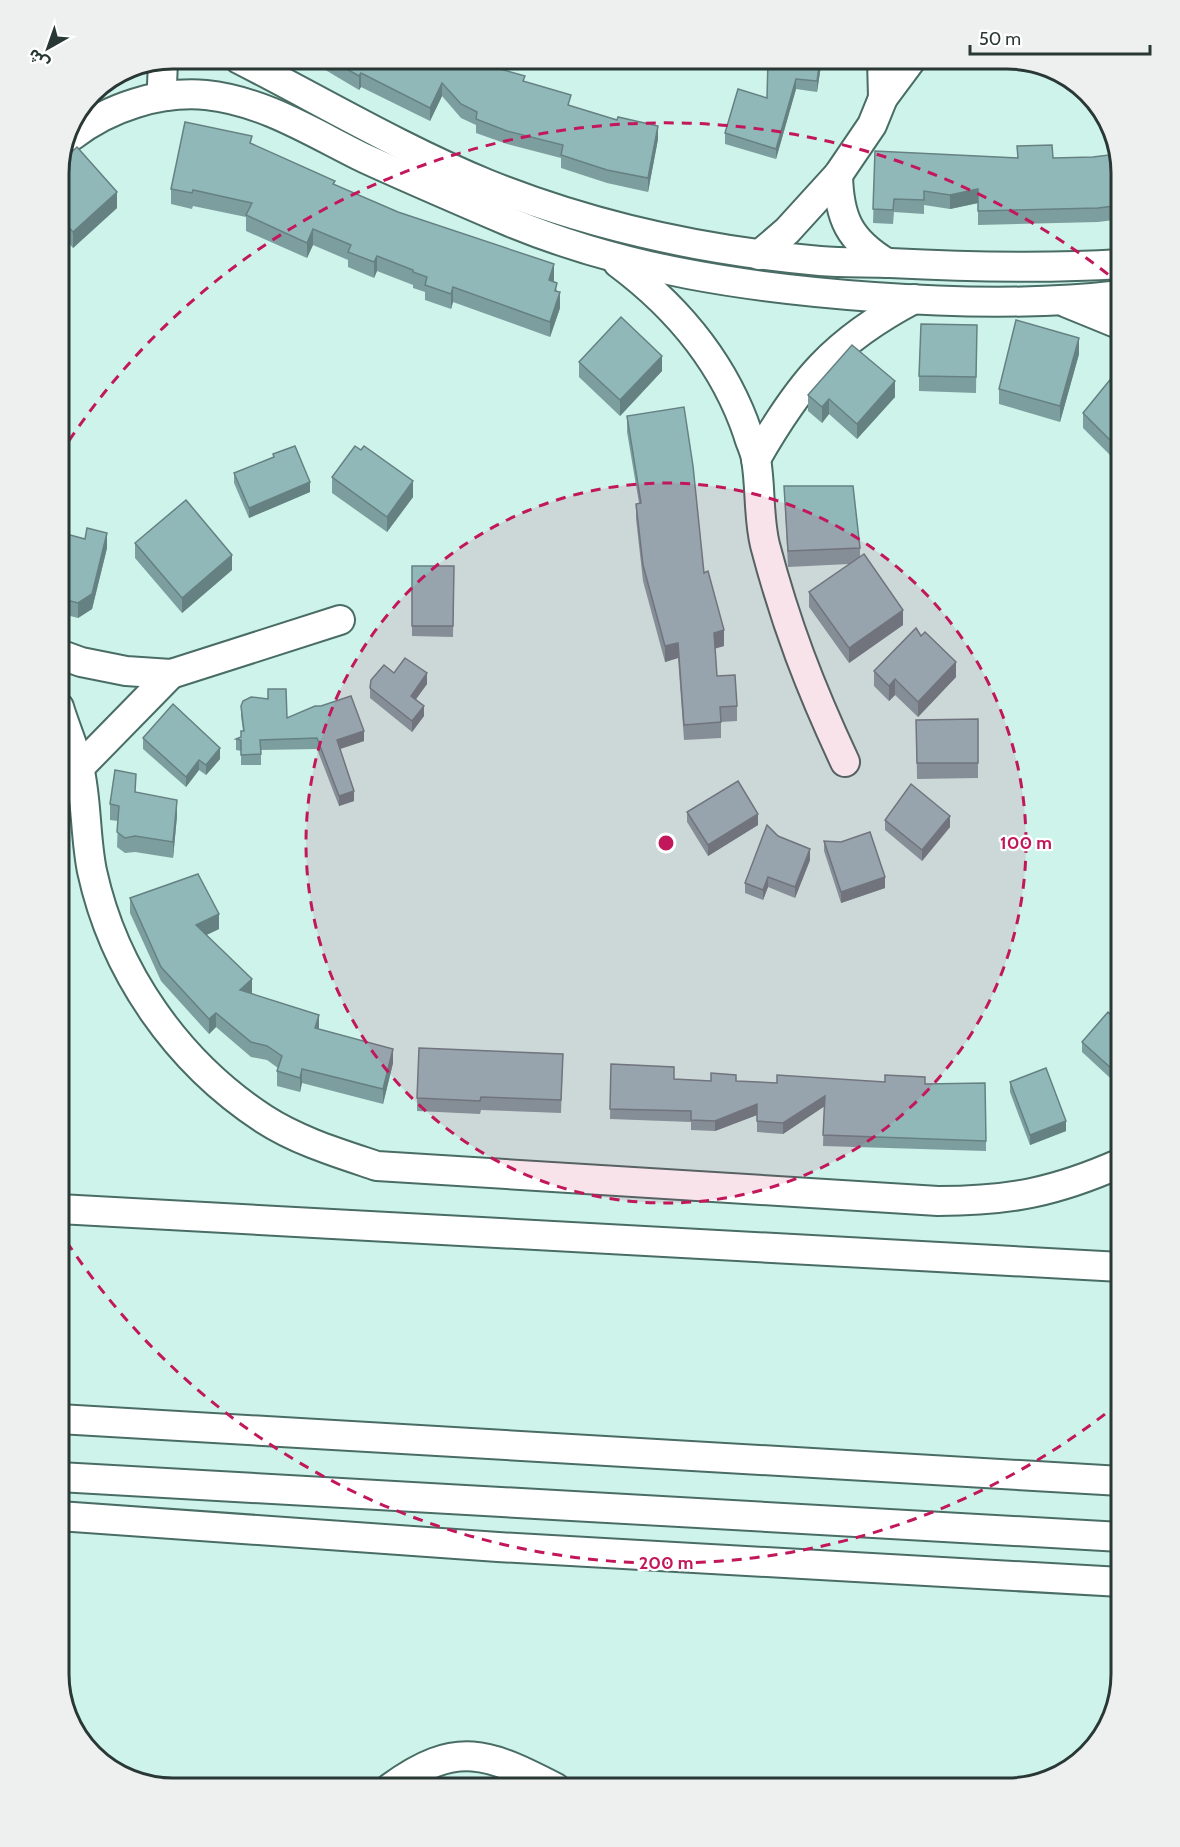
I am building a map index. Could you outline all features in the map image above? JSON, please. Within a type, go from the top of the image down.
[{"type":"street","points":[[260,69],[420,152],[487,183],[556,209],[626,230],[759,255],[823,261],[990,268],[1111,264]]},
{"type":"street","points":[[882,69],[883,98]]},
{"type":"street","points":[[759,255],[794,224],[838,175],[872,125],[883,98],[905,69]]},
{"type":"street","points":[[163,70],[162,85],[166,96]]},
{"type":"street","points":[[78,133],[121,108],[166,96],[205,95],[244,102],[280,116],[444,195],[528,229],[613,259],[713,280],[813,292],[994,302],[1111,296]]},
{"type":"street","points":[[838,175],[839,202],[848,227],[865,249],[887,263]]},
{"type":"street","points":[[613,259],[626,230]]},
{"type":"street","points":[[613,259],[646,284],[676,313],[703,346],[734,400],[756,459],[757,494],[764,541],[784,617],[812,691],[845,762]]},
{"type":"street","points":[[990,268],[994,302]]},
{"type":"street","points":[[756,459],[796,393],[821,364],[849,339],[880,317],[914,299]]},
{"type":"street","points":[[1060,300],[1111,321]]},
{"type":"street","points":[[69,658],[126,671],[171,674],[340,620]]},
{"type":"street","points":[[79,768],[171,674]]},
{"type":"street","points":[[69,738],[79,768],[92,872],[117,948],[143,998],[176,1043],[216,1083],[265,1119],[319,1147],[377,1166],[938,1201],[990,1201],[1037,1193],[1083,1180],[1111,1168]]},
{"type":"street","points":[[69,1210],[1111,1266]]},
{"type":"street","points":[[69,1420],[1111,1480]]},
{"type":"street","points":[[69,1478],[1111,1537]]},
{"type":"street","points":[[69,1517],[498,1547],[1111,1581]]},
{"type":"street","points":[[403,1778],[432,1764],[477,1756],[502,1761],[536,1778]]},
{"type":"building","points":[[347,69],[500,69],[525,76],[523,81],[571,95],[568,105],[617,120],[618,117],[658,126],[648,178],[607,170],[561,155],[563,145],[507,131],[476,119],[477,112],[461,104],[442,83],[430,108],[361,73],[359,76]]},
{"type":"building","points":[[768,69],[819,69],[817,81],[796,79],[776,149],[725,133],[738,89],[767,98]]},
{"type":"building","points":[[185,122],[252,136],[250,143],[335,181],[333,184],[398,212],[554,264],[549,280],[557,283],[555,291],[560,292],[550,322],[453,287],[451,294],[425,285],[427,277],[413,270],[377,256],[374,262],[348,252],[351,245],[313,229],[307,243],[246,215],[252,203],[193,190],[192,193],[171,189]]},
{"type":"building","points":[[1052,145],[1053,158],[1109,155],[1111,206],[978,211],[978,189],[950,195],[924,191],[924,200],[894,199],[893,210],[873,209],[875,151],[1018,158],[1017,146]]},
{"type":"building","points":[[77,147],[117,192],[73,232],[69,228],[69,166],[72,152]]},
{"type":"building","points":[[621,317],[662,356],[620,400],[579,362]]},
{"type":"building","points":[[1016,320],[1079,338],[1060,406],[999,389]]},
{"type":"building","points":[[921,324],[977,325],[976,377],[919,376]]},
{"type":"building","points":[[852,345],[895,381],[857,424],[829,399],[822,407],[808,395]]},
{"type":"building","points":[[1111,379],[1111,441],[1083,413]]},
{"type":"building","points":[[684,407],[693,466],[704,573],[708,571],[724,630],[714,633],[717,676],[735,675],[737,706],[720,707],[721,722],[684,725],[678,643],[665,646],[643,565],[636,504],[641,503],[627,416]]},
{"type":"building","points":[[295,446],[310,482],[249,508],[234,473]]},
{"type":"building","points":[[355,446],[361,450],[364,446],[413,481],[387,517],[332,477]]},
{"type":"building","points":[[784,486],[853,486],[860,548],[788,551]]},
{"type":"building","points":[[186,500],[232,555],[182,598],[135,543]]},
{"type":"building","points":[[87,528],[107,533],[92,594],[78,603],[69,601],[69,535],[85,539]]},
{"type":"building","points":[[864,554],[903,610],[849,648],[809,592]]},
{"type":"building","points":[[412,566],[454,566],[453,626],[412,626]]},
{"type":"building","points":[[916,628],[921,636],[925,632],[956,662],[918,702],[895,679],[889,686],[874,671]]},
{"type":"building","points":[[405,658],[427,673],[411,696],[424,706],[412,721],[370,688],[371,680],[384,665],[394,673]]},
{"type":"building","points":[[268,689],[286,689],[287,718],[315,706],[351,696],[364,731],[337,740],[354,791],[339,796],[317,738],[260,740],[261,754],[241,755],[241,740],[236,739],[241,737],[241,731],[244,731],[241,706],[243,701],[251,697],[268,699]]},
{"type":"building","points":[[173,704],[220,748],[206,765],[199,760],[186,777],[143,738]]},
{"type":"building","points":[[978,719],[978,763],[917,763],[916,720]]},
{"type":"building","points":[[115,770],[136,774],[135,792],[177,800],[173,842],[135,836],[125,838],[117,832],[119,806],[110,804]]},
{"type":"building","points":[[738,781],[758,814],[708,845],[687,812]]},
{"type":"building","points":[[911,784],[950,816],[922,850],[885,820]]},
{"type":"building","points":[[767,825],[778,836],[810,849],[795,887],[768,877],[763,890],[745,883]]},
{"type":"building","points":[[870,832],[885,877],[841,892],[824,841],[841,842]]},
{"type":"building","points":[[198,874],[219,914],[196,925],[252,979],[240,990],[319,1015],[315,1028],[393,1049],[383,1089],[302,1069],[300,1078],[277,1071],[282,1056],[267,1046],[251,1042],[216,1013],[209,1019],[161,967],[130,898]]},
{"type":"building","points":[[1108,1012],[1111,1015],[1111,1068],[1082,1042]]},
{"type":"building","points":[[419,1048],[563,1054],[561,1100],[481,1097],[480,1101],[417,1098]]},
{"type":"building","points":[[611,1064],[674,1067],[674,1079],[711,1081],[711,1073],[736,1075],[736,1081],[777,1083],[777,1075],[885,1082],[885,1075],[925,1077],[925,1084],[985,1083],[986,1141],[823,1135],[825,1096],[783,1123],[757,1121],[757,1104],[715,1121],[691,1120],[691,1111],[610,1109]]},
{"type":"building","points":[[1046,1068],[1066,1121],[1030,1135],[1010,1082]]}]
